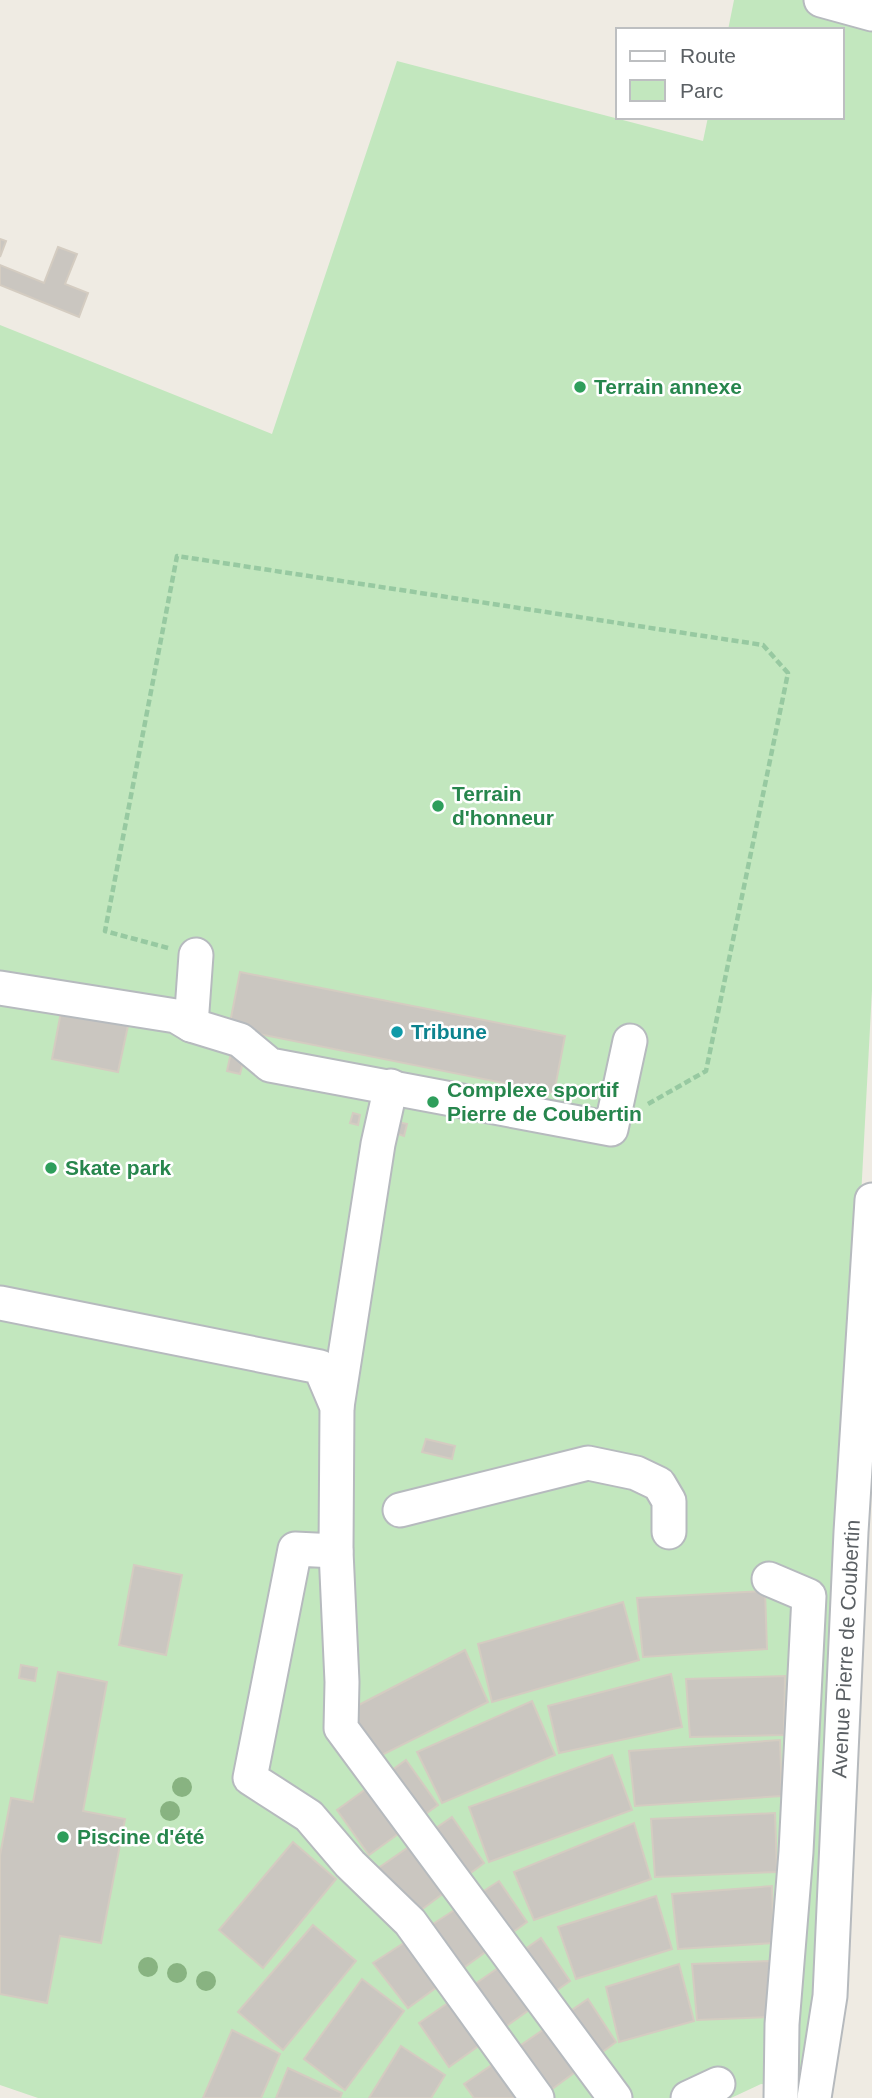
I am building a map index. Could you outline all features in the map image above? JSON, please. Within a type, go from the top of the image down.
[{"type":"street","points":[[821,0],[872,14]]},
{"type":"street","points":[[191,1025],[196,955]]},
{"type":"street","points":[[0,988],[176,1016],[191,1025],[240,1040],[270,1065],[611,1129],[630,1041]]},
{"type":"street","points":[[391,1086],[378,1143],[337,1407],[336,1551],[342,1682],[341,1728],[615,2098]]},
{"type":"street","name":"Avenue Pierre de Coubertin","points":[[814,2098],[830,1996],[851,1532],[872,1200]]},
{"type":"street","points":[[0,1303],[320,1367],[337,1407]]},
{"type":"street","points":[[400,1510],[588,1463],[636,1473],[659,1484],[669,1501],[669,1532]]},
{"type":"street","points":[[336,1551],[295,1549],[250,1778],[309,1816],[350,1864],[410,1923],[537,2098]]},
{"type":"street","points":[[769,1579],[809,1596],[796,1852],[782,2024],[781,2098]]},
{"type":"street","points":[[688,2098],[718,2084]]},
{"type":"path","points":[[196,955],[105,930],[177,556],[763,645],[788,673],[706,1071],[645,1106],[618,1099]]},
{"type":"green space","name":"Complexe sportif Pierre de Coubertin","points":[[734,0],[872,0],[872,990],[819,1988],[807,2088],[761,2084],[731,2098],[38,2098],[0,2085],[0,325],[272,434],[397,61],[703,141],[708,119],[844,119],[844,28],[728,28]]},
{"type":"building","points":[[0,239],[6,241],[0,257]]},
{"type":"building","points":[[58,247],[77,254],[65,284],[88,293],[79,317],[0,285],[0,265],[44,283]]},
{"type":"building","name":"Tribune","points":[[240,972],[565,1036],[554,1093],[229,1028]]},
{"type":"building","points":[[62,1007],[129,1021],[118,1072],[52,1059]]},
{"type":"building","points":[[232,1048],[246,1051],[240,1074],[227,1071]]},
{"type":"building","points":[[353,1113],[360,1115],[358,1125],[350,1123]]},
{"type":"building","points":[[398,1122],[407,1124],[404,1136],[395,1133]]},
{"type":"building","points":[[426,1439],[455,1446],[452,1459],[422,1452]]},
{"type":"building","points":[[134,1565],[182,1575],[166,1655],[119,1645]]},
{"type":"building","points":[[765,1591],[767,1649],[643,1657],[637,1598]]},
{"type":"building","points":[[623,1602],[639,1660],[492,1702],[478,1644]]},
{"type":"building","points":[[465,1650],[488,1702],[378,1757],[351,1709]]},
{"type":"building","points":[[21,1665],[37,1668],[35,1681],[19,1678]]},
{"type":"building","name":"Piscine d'été","points":[[58,1672],[107,1682],[83,1811],[125,1819],[101,1943],[60,1936],[47,2003],[0,1994],[0,1855],[11,1798],[33,1802]]},
{"type":"building","points":[[671,1674],[682,1727],[559,1753],[548,1706]]},
{"type":"building","points":[[785,1676],[784,1735],[690,1737],[686,1679]]},
{"type":"building","points":[[532,1701],[555,1755],[442,1803],[417,1752]]},
{"type":"building","points":[[780,1740],[782,1796],[635,1806],[629,1751]]},
{"type":"building","points":[[612,1755],[632,1810],[489,1862],[469,1807]]},
{"type":"building","points":[[406,1760],[438,1805],[369,1855],[337,1810]]},
{"type":"building","points":[[775,1813],[777,1872],[655,1877],[651,1819]]},
{"type":"building","points":[[452,1817],[484,1863],[413,1916],[377,1869]]},
{"type":"building","points":[[634,1823],[651,1879],[534,1920],[514,1872]]},
{"type":"building","points":[[293,1842],[336,1879],[263,1968],[219,1930]]},
{"type":"building","points":[[499,1881],[527,1922],[408,2008],[373,1963]]},
{"type":"building","points":[[772,1886],[774,1943],[678,1949],[672,1894]]},
{"type":"building","points":[[656,1896],[672,1949],[576,1979],[558,1927]]},
{"type":"building","points":[[313,1925],[356,1961],[283,2050],[238,2012]]},
{"type":"building","points":[[541,1938],[570,1981],[449,2067],[419,2023]]},
{"type":"building","points":[[770,1961],[771,2017],[697,2020],[692,1964]]},
{"type":"building","points":[[679,1964],[694,2021],[619,2042],[606,1987]]},
{"type":"building","points":[[362,1979],[404,2011],[345,2090],[304,2059]]},
{"type":"building","points":[[588,1999],[616,2042],[540,2098],[474,2098],[464,2084]]},
{"type":"building","points":[[232,2030],[280,2054],[261,2098],[203,2098]]},
{"type":"building","points":[[401,2046],[445,2075],[431,2098],[369,2098]]},
{"type":"building","points":[[288,2068],[342,2093],[340,2098],[276,2098]]},
{"type":"place","name":"Terrain annexe","points":[[580,387]]},
{"type":"place","name":"Terrain d'honneur","points":[[438,806]]},
{"type":"place","name":"Tribune","points":[[397,1032]]},
{"type":"place","name":"Complexe sportif Pierre de Coubertin","points":[[433,1102]]},
{"type":"place","name":"Skate park","points":[[51,1168]]},
{"type":"place","name":"Piscine d'été","points":[[63,1837]]}]
